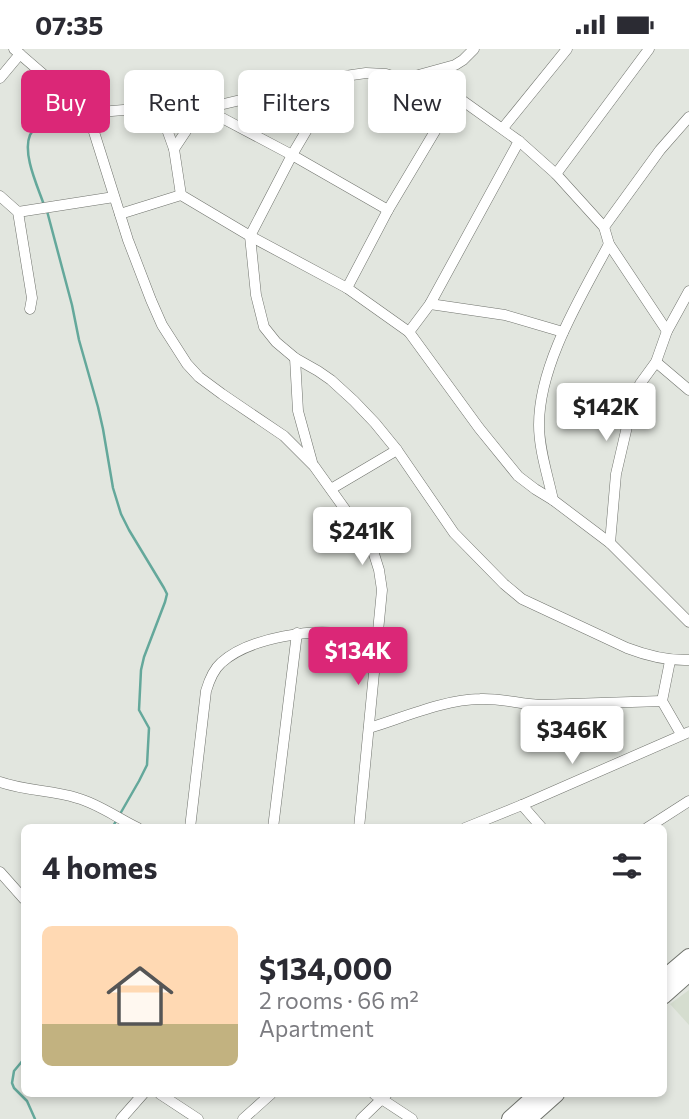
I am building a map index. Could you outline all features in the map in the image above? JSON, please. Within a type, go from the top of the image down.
[{"type":"highway","points":[[667,990],[689,957]]},
{"type":"highway","points":[[510,1119],[535,1097]]},
{"type":"highway","points":[[528,1119],[553,1097]]},
{"type":"street","points":[[437,70],[455,65],[474,49]]},
{"type":"street","points":[[503,128],[567,49]]},
{"type":"street","points":[[556,174],[649,49]]},
{"type":"street","points":[[0,78],[17,52],[38,70]]},
{"type":"street","points":[[466,103],[503,128],[556,174],[604,227],[609,244],[667,331]]},
{"type":"street","points":[[224,117],[388,210]]},
{"type":"street","points":[[604,227],[660,150],[689,117]]},
{"type":"street","points":[[94,133],[151,300],[162,325],[187,364],[199,377],[284,436],[314,466],[367,540],[374,554],[382,590],[359,824]]},
{"type":"street","points":[[168,133],[174,149],[181,195]]},
{"type":"street","points":[[174,149],[185,133]]},
{"type":"street","points":[[305,133],[250,236],[256,295],[264,327],[276,342],[295,358],[318,371],[375,423],[397,450],[454,533],[522,599],[645,655],[670,661],[689,660]]},
{"type":"street","points":[[347,288],[388,210],[434,133]]},
{"type":"street","points":[[409,332],[430,304],[519,141]]},
{"type":"street","points":[[120,214],[181,195],[347,288],[409,332],[479,428],[518,476],[610,543],[689,622]]},
{"type":"street","points":[[0,196],[19,212],[32,299],[30,309]]},
{"type":"street","points":[[19,212],[114,197]]},
{"type":"street","points":[[553,500],[540,439],[543,390],[563,332],[609,244]]},
{"type":"street","points":[[610,543],[615,474],[636,393],[656,362],[667,331],[689,291]]},
{"type":"street","points":[[430,304],[505,315],[563,332]]},
{"type":"street","points":[[295,358],[299,411],[314,466]]},
{"type":"street","points":[[656,362],[689,390]]},
{"type":"street","points":[[331,489],[397,450]]},
{"type":"street","points":[[190,824],[206,691],[212,674],[222,661],[259,644],[297,633],[345,634],[377,648]]},
{"type":"street","points":[[273,824],[297,633]]},
{"type":"street","points":[[475,824],[685,733],[662,701],[670,661]]},
{"type":"street","points":[[369,728],[466,700],[500,700],[540,705],[662,701]]},
{"type":"street","points":[[0,782],[86,801],[131,824]]},
{"type":"street","points":[[653,824],[689,801]]},
{"type":"street","points":[[522,805],[539,824]]},
{"type":"street","points":[[0,872],[21,896]]},
{"type":"street","points":[[121,1119],[140,1097]]},
{"type":"street","points":[[165,1097],[198,1119]]},
{"type":"street","points":[[243,1119],[268,1097]]},
{"type":"street","points":[[361,1119],[379,1097]]},
{"type":"street","points":[[384,1097],[412,1119]]},
{"type":"shaded area","points":[[689,990],[689,1025],[670,1004]]},
{"type":"waterway","points":[[31,133],[28,151],[44,205]]},
{"type":"waterway","points":[[47,211],[98,407],[113,488],[121,514],[167,594],[141,670],[139,710],[149,728],[147,765],[114,824]]},
{"type":"waterway","points":[[21,1063],[14,1071],[12,1083],[21,1095]]},
{"type":"waterway","points":[[23,1097],[35,1119]]}]
